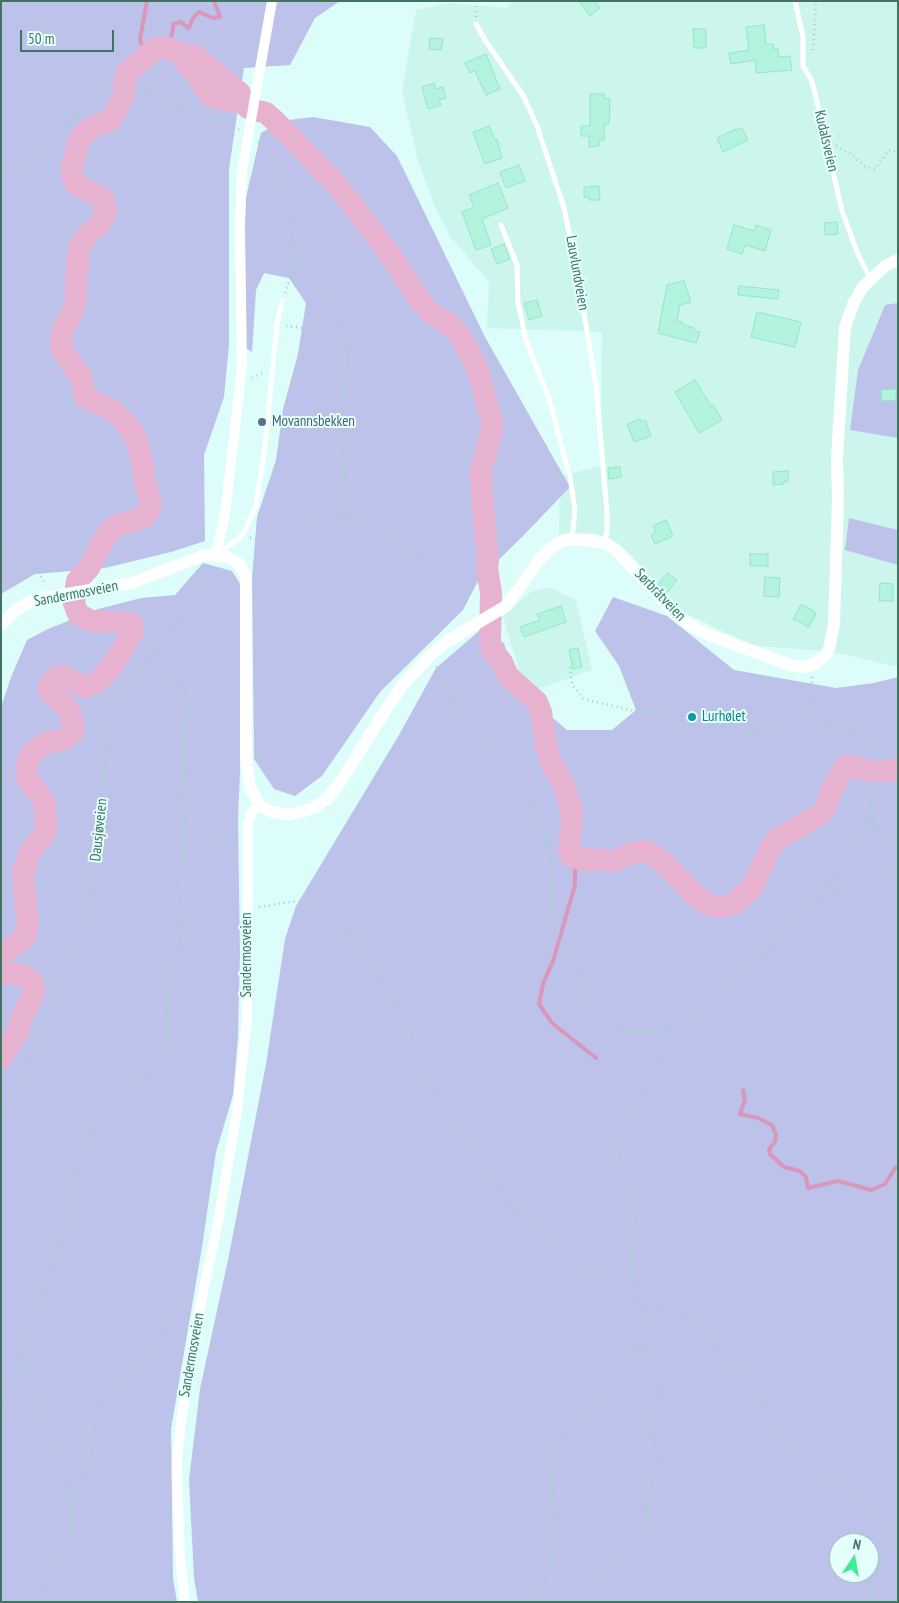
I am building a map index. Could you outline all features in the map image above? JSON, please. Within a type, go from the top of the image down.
[{"type":"street","points":[[215,556],[225,515],[241,380],[240,227],[242,171],[272,1]]},
{"type":"street","name":"Sørbråtveien","points":[[605,543],[615,549],[675,614],[693,627],[709,635],[794,666],[813,665],[826,656],[832,639],[835,610],[838,500],[837,458],[845,327],[862,287],[885,266],[898,260]]},
{"type":"street","points":[[259,804],[270,811],[288,815],[305,812],[320,805],[328,798],[341,780],[404,683],[432,654],[446,642],[499,611],[511,601],[540,559],[556,545],[572,539],[595,540],[605,543]]},
{"type":"street","name":"Sandermosveien","points":[[1,625],[14,612],[27,603],[52,596],[132,583],[205,555],[227,557],[233,560],[246,576],[246,759],[250,787],[259,804],[250,817],[247,839],[247,1019],[237,1111],[189,1366],[181,1421],[177,1462],[180,1557],[185,1602]]},
{"type":"lane","name":"Kudalsveien","points":[[795,1],[803,37],[803,66],[811,79],[840,204],[848,228],[870,278]]},
{"type":"lane","name":"Lauvlundveien","points":[[476,24],[517,85],[529,108],[543,144],[566,218],[580,284],[596,384],[606,512],[607,531],[605,543]]},
{"type":"lane","points":[[501,225],[517,265],[518,302],[524,335],[552,407],[570,477],[575,510],[572,539]]},
{"type":"lane","points":[[215,556],[241,536],[256,505],[264,455],[277,325],[282,301]]},
{"type":"path","points":[[476,1],[476,24]]},
{"type":"path","points":[[813,50],[816,1]]},
{"type":"path","points":[[1,164],[32,164],[92,99],[117,89],[144,92],[250,134],[276,161],[293,207],[292,236],[296,262],[282,301]]},
{"type":"path","points":[[826,140],[849,153],[867,168],[875,169],[889,150],[898,152]]},
{"type":"path","points":[[296,262],[331,300],[349,359],[338,416],[350,520]]},
{"type":"path","points":[[277,325],[304,328],[338,321]]},
{"type":"path","points":[[241,380],[253,378],[274,369]]},
{"type":"path","points":[[241,536],[281,545],[306,535],[319,519],[331,512],[366,529],[404,543],[429,566],[433,585],[432,654],[445,690],[452,703],[518,784],[539,814],[546,835],[550,857],[553,916],[556,930],[578,971],[590,1009],[609,1025],[630,1034],[671,1030],[696,1023],[740,977],[761,959],[814,902],[844,865],[872,818]]},
{"type":"path","name":"Dausjøveien","points":[[1,1117],[15,1092],[62,986],[86,920],[102,814],[107,737],[117,710],[208,577],[215,556]]},
{"type":"path","points":[[1,559],[15,567],[33,563],[52,596]]},
{"type":"path","points":[[34,1602],[59,1567],[72,1530],[72,1503],[60,1446],[27,1376],[24,1351],[26,1332],[50,1277],[53,1255],[70,1223],[77,1173],[94,1126],[126,1086],[158,1074],[165,1062],[168,999],[167,974],[179,948],[182,933],[182,916],[177,885],[188,828],[180,799],[186,769],[183,739],[187,713],[185,690],[152,658]]},
{"type":"path","points":[[570,667],[572,685],[584,699],[703,727],[760,731],[816,713]]},
{"type":"path","points":[[811,685],[816,713],[827,725],[843,730],[863,731],[875,738],[880,750],[879,765],[873,779],[870,796],[872,818],[879,833],[898,854]]},
{"type":"path","points":[[184,852],[232,840],[247,839]]},
{"type":"path","points":[[814,902],[858,882],[886,878],[898,880]]},
{"type":"path","points":[[248,907],[296,901],[313,904],[349,933],[365,950],[409,1028],[420,1063],[430,1083],[508,1203],[540,1234],[599,1278],[642,1304],[680,1315],[697,1327],[723,1356],[754,1383],[775,1425],[800,1459],[832,1482],[864,1501],[898,1533]]},
{"type":"path","points":[[538,1602],[549,1570],[554,1544],[555,1519],[551,1468],[557,1445],[582,1411],[594,1400],[615,1387],[648,1327],[648,1317],[632,1270],[632,1242],[637,1218],[619,1153],[614,1147],[623,1129],[640,1106],[645,1088],[652,1080],[671,1030]]},
{"type":"path","points":[[72,1503],[92,1454],[96,1413],[105,1398],[165,1330],[177,1300],[196,1267],[212,1250]]},
{"type":"path","points":[[613,1602],[614,1598],[605,1575],[641,1537],[646,1527],[648,1516],[645,1501],[654,1478],[658,1455],[650,1430],[660,1402],[660,1382],[657,1368],[650,1355],[639,1343]]},
{"type":"path","points":[[1,1409],[24,1351]]},
{"type":"path","points":[[874,1602],[869,1585],[886,1551],[898,1537]]},
{"type":"shaded area","points":[[1,1],[340,1],[315,18],[290,65],[244,68],[229,169],[229,345],[224,397],[204,455],[205,541],[171,552],[105,568],[35,574],[1,594]]},
{"type":"shaded area","points":[[513,1],[898,1],[898,667],[848,655],[814,650],[754,646],[685,613],[627,551],[610,539],[592,533],[559,535],[560,476],[601,466],[602,332],[487,328],[489,282],[450,236],[434,205],[418,160],[402,92],[416,10],[450,3],[505,8]]},
{"type":"shaded area","points":[[313,117],[370,127],[397,156],[485,337],[570,487],[479,579],[463,610],[380,692],[322,776],[295,796],[274,789],[254,759],[252,578],[257,517],[276,460],[283,409],[298,354],[306,303],[289,278],[264,273],[256,290],[252,352],[244,347],[244,206],[261,133],[281,121]]},
{"type":"shaded area","points":[[898,303],[898,438],[850,430],[858,370],[885,305]]},
{"type":"shaded area","points":[[849,518],[898,530],[898,565],[845,550]]},
{"type":"shaded area","points":[[203,563],[232,571],[240,584],[240,771],[238,819],[240,954],[238,1037],[233,1095],[216,1152],[171,1429],[173,1579],[177,1602],[1,1602],[1,707],[11,677],[27,640],[48,629],[98,609],[141,598],[175,595]]},
{"type":"shaded area","points":[[550,588],[576,600],[592,670],[526,693],[503,617],[532,591]]},
{"type":"shaded area","points":[[613,597],[667,616],[734,670],[836,688],[874,683],[898,677],[898,1602],[198,1602],[194,1578],[189,1480],[200,1389],[229,1255],[266,1064],[285,939],[296,906],[399,735],[436,668],[479,631],[504,643],[517,687],[567,730],[612,730],[636,710],[619,666],[595,631]]},
{"type":"building","points":[[579,1],[595,1],[600,8],[590,16]]},
{"type":"building","points":[[764,25],[766,45],[773,44],[774,50],[778,49],[779,57],[790,56],[792,70],[756,73],[755,60],[731,64],[729,53],[749,50],[746,27]]},
{"type":"building","points":[[693,29],[706,29],[706,48],[694,48]]},
{"type":"building","points":[[430,38],[443,39],[441,50],[429,49]]},
{"type":"building","points":[[486,54],[500,89],[486,95],[475,71],[470,73],[465,63]]},
{"type":"building","points":[[434,83],[436,89],[443,87],[446,98],[439,100],[441,105],[428,109],[422,87]]},
{"type":"building","points":[[590,94],[604,94],[604,98],[610,99],[609,124],[604,124],[604,140],[599,140],[599,146],[589,147],[589,136],[581,136],[581,126],[590,126]]},
{"type":"building","points":[[489,126],[495,140],[497,139],[502,158],[485,164],[473,132]]},
{"type":"building","points":[[742,128],[748,140],[723,152],[717,138]]},
{"type":"building","points":[[519,165],[525,181],[506,188],[500,172]]},
{"type":"building","points":[[498,183],[508,208],[482,219],[491,245],[476,250],[462,212],[474,207],[469,195]]},
{"type":"building","points":[[599,186],[600,200],[589,200],[589,197],[584,197],[584,187]]},
{"type":"building","points":[[837,222],[838,234],[825,235],[824,223]]},
{"type":"building","points":[[734,225],[754,231],[756,225],[771,230],[765,251],[745,245],[742,254],[727,249]]},
{"type":"building","points":[[504,244],[510,259],[497,264],[491,249]]},
{"type":"building","points":[[684,281],[691,302],[680,305],[677,321],[694,328],[694,331],[700,332],[696,343],[658,333],[667,285]]},
{"type":"building","points":[[739,286],[779,290],[778,299],[738,295]]},
{"type":"building","points":[[537,300],[542,316],[529,320],[524,303]]},
{"type":"building","points":[[757,312],[801,322],[795,347],[751,337]]},
{"type":"building","points":[[695,380],[722,420],[699,433],[675,392]]},
{"type":"building","points":[[896,389],[896,400],[882,401],[881,390]]},
{"type":"building","points":[[640,419],[641,422],[645,420],[651,436],[634,442],[627,424]]},
{"type":"building","points":[[620,467],[621,477],[609,479],[608,468]]},
{"type":"building","points":[[788,471],[788,481],[784,481],[784,484],[773,485],[773,472]]},
{"type":"building","points":[[666,520],[673,536],[655,544],[651,535],[656,532],[653,526]]},
{"type":"building","points":[[750,554],[768,554],[768,566],[750,566]]},
{"type":"building","points":[[668,573],[677,580],[667,593],[658,584]]},
{"type":"building","points":[[765,577],[780,578],[779,597],[764,596]]},
{"type":"building","points":[[880,583],[893,584],[893,601],[879,601]]},
{"type":"building","points":[[803,605],[816,614],[809,627],[793,619],[800,606]]},
{"type":"building","points":[[561,606],[566,622],[524,637],[520,627],[540,620],[537,614]]},
{"type":"building","points":[[578,648],[582,667],[573,669],[569,650]]},
{"type":"waterway","points":[[145,55],[140,39],[147,1]]},
{"type":"waterway","points":[[168,48],[173,24],[180,22],[189,28],[193,18],[199,12],[213,18],[220,17],[214,1]]},
{"type":"waterway","name":"Movannsbekken","points":[[1,954],[23,939],[26,934],[28,924],[23,875],[29,853],[46,832],[45,803],[28,779],[27,763],[31,755],[38,748],[46,743],[64,739],[72,733],[74,727],[70,713],[64,704],[51,693],[49,685],[57,677],[63,676],[84,687],[96,683],[109,670],[132,634],[133,629],[131,623],[91,621],[78,614],[74,603],[77,581],[89,568],[105,537],[118,525],[143,518],[151,505],[135,436],[124,421],[113,411],[85,397],[82,379],[62,350],[61,341],[76,298],[76,276],[80,245],[88,234],[101,223],[106,209],[105,202],[101,197],[77,185],[74,181],[72,166],[78,143],[84,133],[113,117],[124,97],[124,84],[127,73],[155,48],[168,48],[179,53],[195,56],[240,93],[241,101],[248,108],[266,113],[275,121],[337,185],[396,263],[414,292],[429,311],[455,329],[467,348],[479,373],[493,427],[480,473],[488,561],[487,568],[491,593],[490,641],[492,650],[502,662],[508,676],[537,702],[541,712],[551,762],[564,786],[570,806],[572,820],[569,851],[571,856],[582,860],[614,861],[634,852],[644,851],[665,864],[704,902],[724,907],[735,903],[753,886],[771,846],[777,839],[821,814],[845,767],[851,766],[870,771],[898,769]]},
{"type":"waterway","name":"Movannsbekken","points":[[184,60],[211,97],[241,101]]},
{"type":"waterway","points":[[575,859],[575,885],[553,961],[543,984],[539,1004],[552,1023],[596,1058]]},
{"type":"waterway","name":"Movannsbekken","points":[[1,970],[28,978],[33,984],[34,990],[21,1019],[18,1031],[1,1058]]},
{"type":"waterway","points":[[743,1090],[745,1100],[740,1114],[758,1118],[772,1125],[776,1135],[775,1142],[769,1149],[770,1154],[784,1167],[800,1171],[806,1177],[808,1188],[838,1181],[871,1190],[885,1184],[896,1167],[898,1168]]},
{"type":"place","name":"Movannsbekken","points":[[262,422]]},
{"type":"place","name":"Lurhølet","points":[[692,717]]}]
